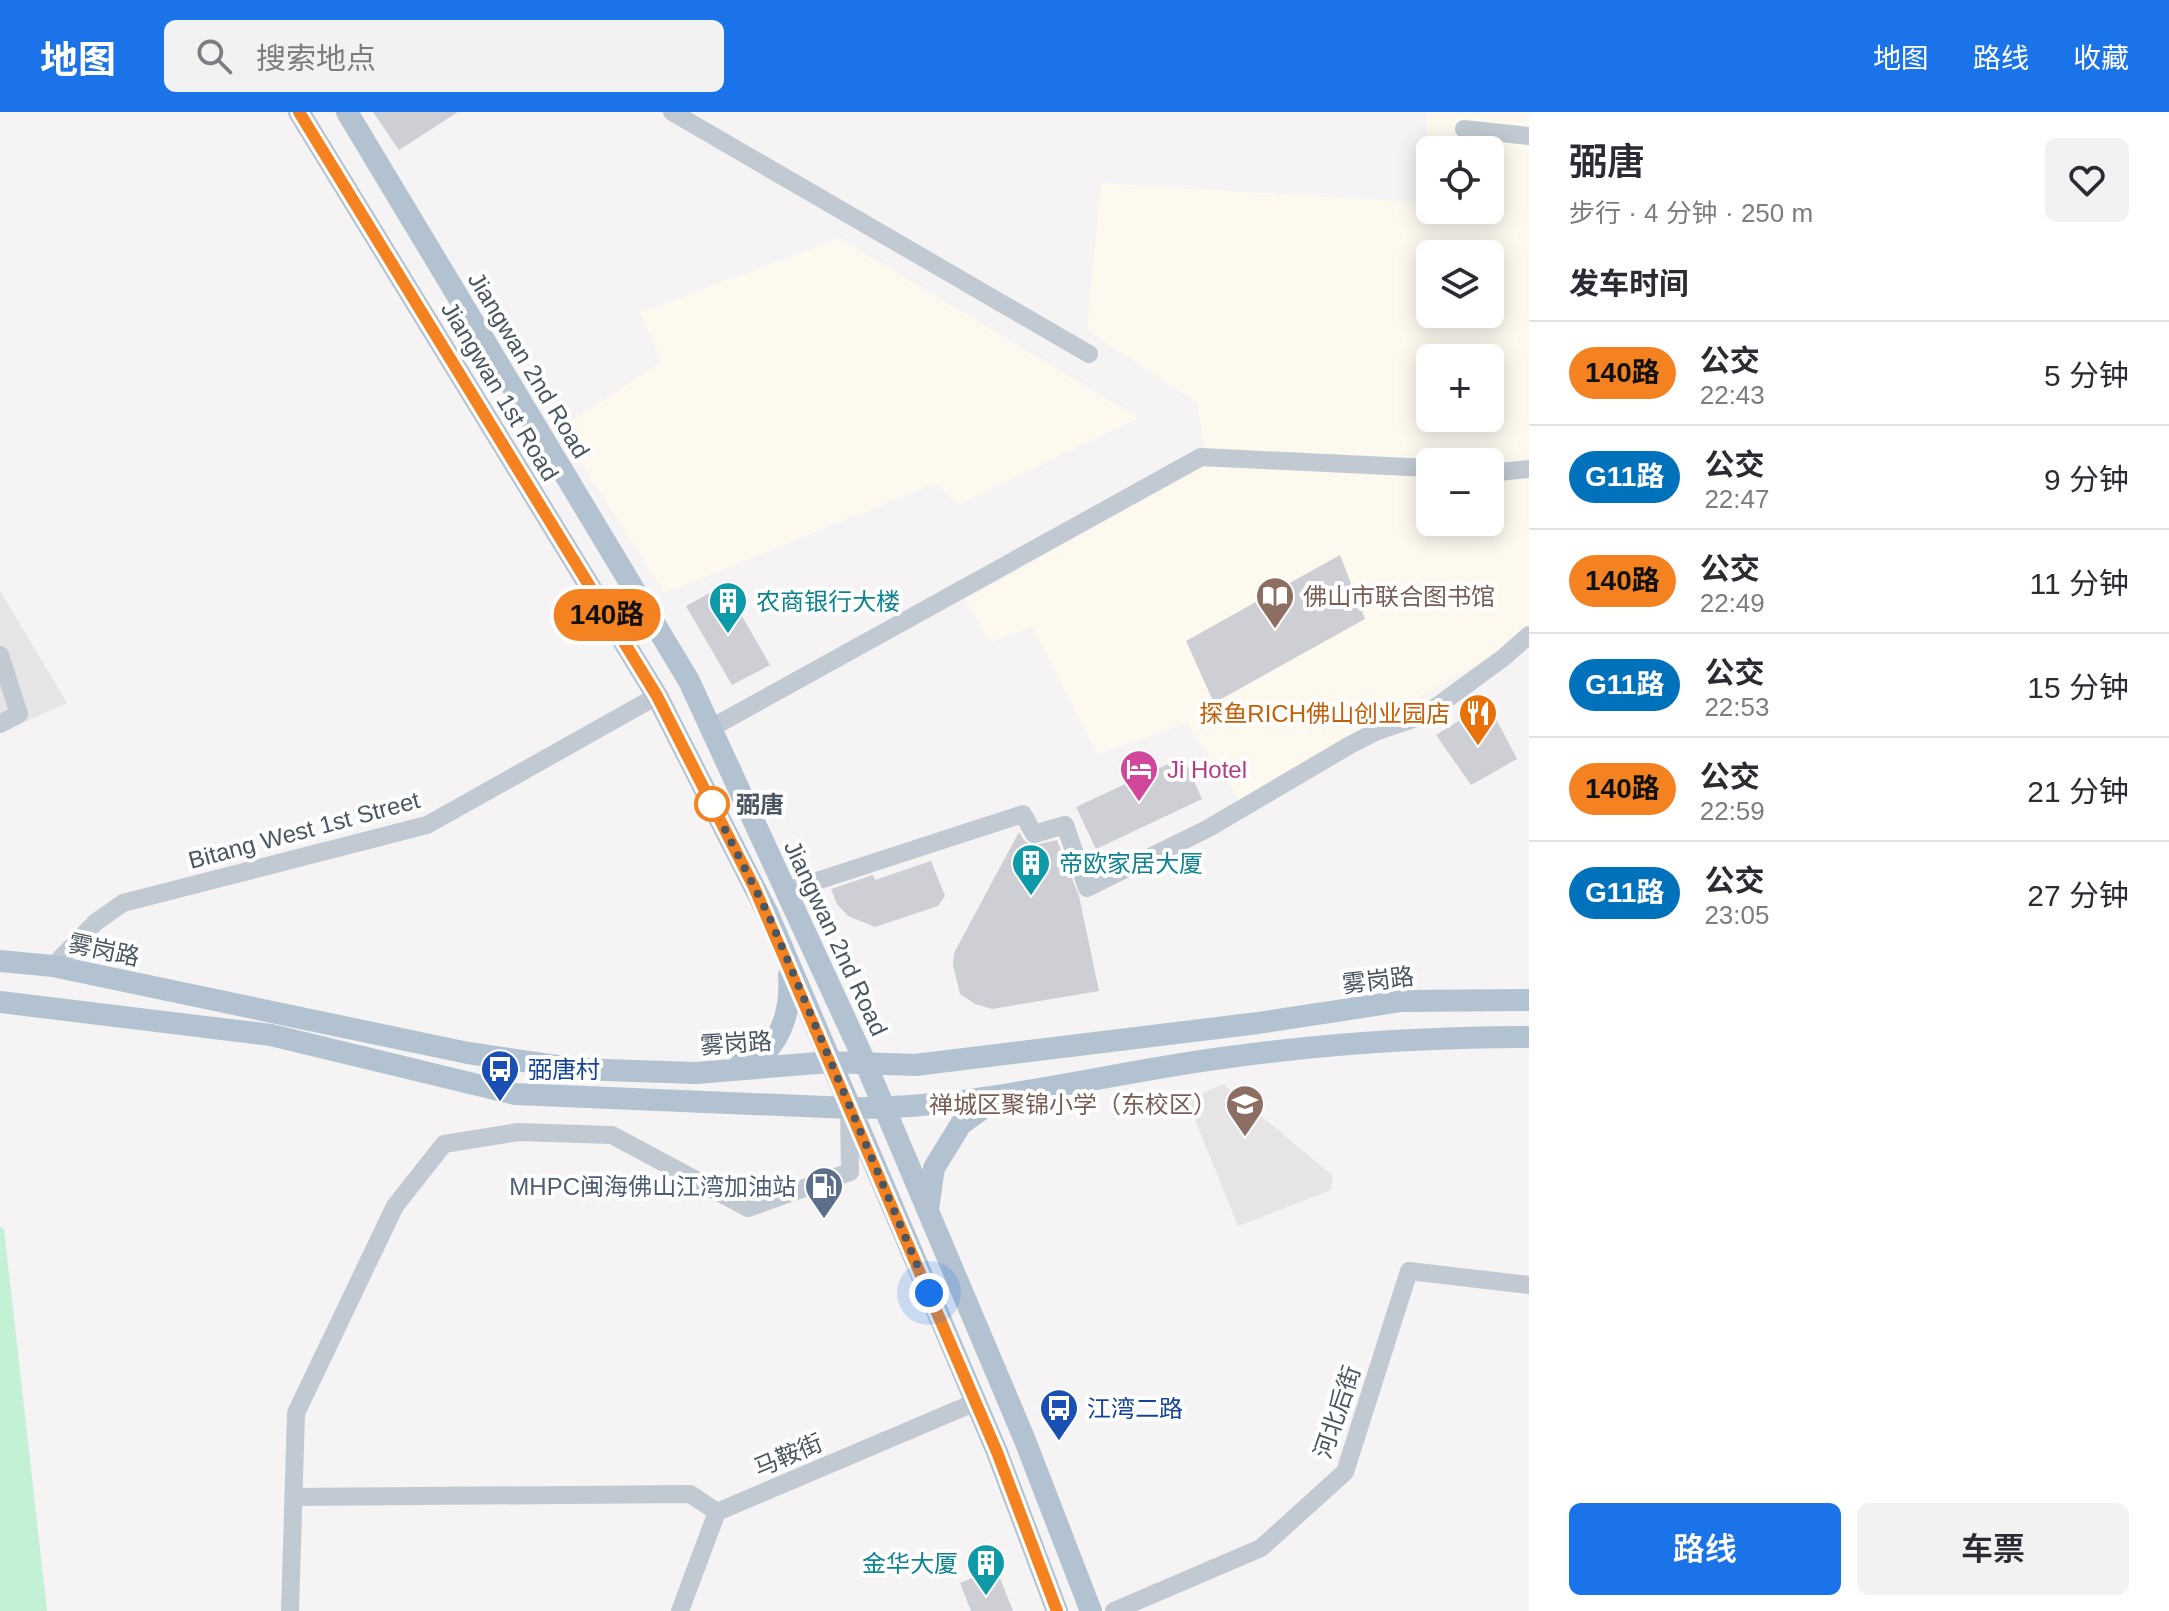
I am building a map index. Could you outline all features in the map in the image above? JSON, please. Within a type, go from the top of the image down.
[{"type":"main road","name":"Jiangwan 1st Road","points":[[299,112],[657,696]]},
{"type":"main road","name":"Jiangwan 2nd Road","points":[[347,112],[681,667],[865,1062],[1024,1438],[1091,1611]]},
{"type":"main road","points":[[657,696],[768,914],[976,1402],[1057,1611]]},
{"type":"main road","name":"雾岗路","points":[[0,961],[53,966],[468,1053],[576,1069],[696,1073],[830,1062],[915,1065],[1258,1023],[1402,1001],[1529,1000]]},
{"type":"main road","points":[[726,1071],[762,1055],[782,1028],[790,996],[788,961]]},
{"type":"main road","points":[[0,1002],[271,1035],[515,1094],[885,1109],[998,1097],[1215,1059],[1400,1039],[1529,1037]]},
{"type":"main road","points":[[928,1210],[934,1168],[961,1124],[998,1097]]},
{"type":"street","points":[[676,113],[1089,354]]},
{"type":"street","points":[[1464,129],[1529,136]]},
{"type":"street","points":[[711,728],[1201,457],[1416,467]]},
{"type":"street","points":[[1504,472],[1529,469]]},
{"type":"street","points":[[786,891],[1023,814],[1034,834],[1065,825],[1087,888],[1207,829],[1375,732],[1425,715],[1529,635]]},
{"type":"street","points":[[0,655],[19,714],[0,724]]},
{"type":"street","name":"Bitang West 1st Street","points":[[53,966],[96,922],[123,903],[427,825],[657,696]]},
{"type":"street","points":[[290,1611],[296,1413],[395,1206],[444,1144],[518,1132],[612,1135],[748,1208],[850,1172],[849,1108]]},
{"type":"street","name":"河北后街","points":[[1114,1611],[1261,1548],[1345,1472],[1409,1271],[1529,1285]]},
{"type":"street","name":"马鞍街","points":[[717,1512],[976,1402]]},
{"type":"street","points":[[293,1497],[690,1494],[717,1512],[680,1611]]},
{"type":"shaded area","points":[[1427,112],[1529,112],[1529,634],[1240,801],[1187,723],[1098,754],[1032,626],[991,642],[965,600],[1207,464],[1197,402],[1087,330],[1101,183],[1416,202],[1416,224],[1504,224],[1504,136],[1428,136]]},
{"type":"shaded area","points":[[839,238],[1139,418],[959,504],[934,484],[665,593],[559,429],[662,361],[639,313]]},
{"type":"shaded area","points":[[0,591],[67,703],[0,733]]},
{"type":"shaded area","name":"禅城区聚锦小学（东校区）","points":[[1223,1084],[1333,1176],[1331,1190],[1238,1226],[1187,1100]]},
{"type":"green space","points":[[0,1226],[4,1229],[47,1611],[0,1611]]},
{"type":"building","points":[[373,112],[458,112],[399,150]]},
{"type":"building","name":"佛山市联合图书馆","points":[[1340,555],[1365,619],[1214,703],[1186,641]]},
{"type":"building","name":"农商银行大楼","points":[[724,585],[770,665],[732,685],[686,606]]},
{"type":"building","name":"探鱼RICH佛山创业园店","points":[[1488,703],[1517,759],[1471,785],[1436,735]]},
{"type":"building","name":"Ji Hotel","points":[[1183,757],[1202,799],[1096,849],[1076,807]]},
{"type":"building","name":"帝欧家居大厦","points":[[1019,832],[1031,846],[1057,840],[1079,896],[1099,991],[992,1009],[975,1004],[960,994],[953,965],[954,953]]},
{"type":"building","points":[[931,861],[945,896],[938,906],[875,927],[848,916],[837,904],[831,889],[873,875],[875,880]]},
{"type":"building","name":"金华大厦","points":[[996,1568],[1013,1611],[971,1611],[960,1583]]},
{"type":"bus line","name":"140路","points":[[299,112],[657,696],[768,914],[997,1452],[1057,1611]]},
{"type":"place","name":"佛山市联合图书馆","points":[[1275,630]]},
{"type":"place","name":"农商银行大楼","points":[[728,635]]},
{"type":"place","name":"探鱼RICH佛山创业园店","points":[[1478,747]]},
{"type":"place","name":"Ji Hotel","points":[[1139,803]]},
{"type":"place","name":"弼唐","points":[[712,804]]},
{"type":"place","name":"帝欧家居大厦","points":[[1031,897]]},
{"type":"place","name":"弼唐村","points":[[500,1103]]},
{"type":"place","name":"禅城区聚锦小学（东校区）","points":[[1245,1138]]},
{"type":"place","name":"MHPC闽海佛山江湾加油站","points":[[824,1220]]},
{"type":"place","name":"江湾二路","points":[[1059,1442]]},
{"type":"place","name":"金华大厦","points":[[986,1597]]},
{"type":"route","points":[[712,804],[768,914],[929,1293]]}]
